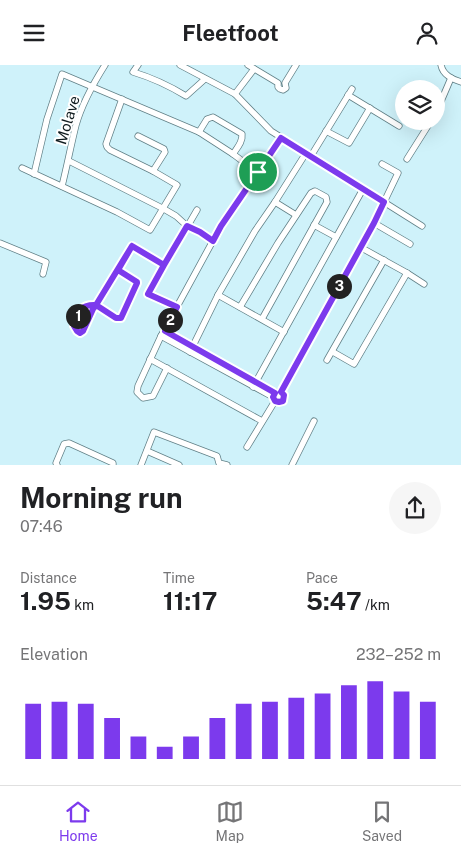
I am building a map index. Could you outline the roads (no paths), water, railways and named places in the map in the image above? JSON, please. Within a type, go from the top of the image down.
[{"type":"street","name":"Molave","points":[[62,186],[76,125],[92,86],[104,65]]},
{"type":"street","points":[[138,65],[133,72],[155,79],[186,96],[205,79]]},
{"type":"street","points":[[180,65],[235,94],[263,125],[281,138],[422,226]]},
{"type":"street","points":[[441,65],[443,71],[451,78],[461,82]]},
{"type":"street","points":[[235,94],[251,67],[281,83],[294,66]]},
{"type":"street","points":[[34,174],[47,119],[62,74],[199,132],[258,172]]},
{"type":"street","points":[[445,92],[451,78]]},
{"type":"street","points":[[191,349],[218,295],[255,231],[326,131],[350,92],[370,108],[395,124]]},
{"type":"street","points":[[22,168],[117,212],[150,230],[177,185],[107,147],[106,144],[122,99]]},
{"type":"street","points":[[326,131],[349,143],[370,108]]},
{"type":"street","points":[[199,132],[207,119],[214,117],[242,134],[242,142],[233,154]]},
{"type":"street","points":[[407,159],[425,130]]},
{"type":"street","points":[[138,136],[164,149],[165,152],[153,171]]},
{"type":"street","points":[[167,368],[153,396],[143,398],[137,392],[138,386],[163,333],[221,226],[281,138]]},
{"type":"street","points":[[69,161],[164,209],[176,216],[187,226],[213,241]]},
{"type":"street","points":[[247,447],[374,223],[398,173],[382,164]]},
{"type":"street","points":[[255,384],[363,189]]},
{"type":"street","points":[[240,307],[296,215],[311,193],[316,191],[326,197],[327,202],[262,319]]},
{"type":"street","points":[[275,202],[296,215]]},
{"type":"street","points":[[177,307],[148,294],[197,210]]},
{"type":"street","points":[[374,223],[410,245]]},
{"type":"street","points":[[314,225],[336,237]]},
{"type":"street","points":[[0,243],[46,262],[43,274]]},
{"type":"street","points":[[118,270],[137,282],[121,318],[116,318],[96,305],[84,306],[80,310],[74,326],[80,333],[83,331],[93,309],[96,305],[118,270],[132,246],[164,265]]},
{"type":"street","points":[[360,247],[424,284]]},
{"type":"street","points":[[327,360],[384,260]]},
{"type":"street","points":[[333,352],[354,364],[407,273]]},
{"type":"street","points":[[218,295],[284,332]]},
{"type":"street","points":[[163,333],[276,396]]},
{"type":"street","points":[[150,359],[262,421]]},
{"type":"street","points":[[292,465],[314,421]]},
{"type":"street","points":[[141,465],[154,432],[217,456],[219,463],[227,465]]},
{"type":"street","points":[[57,465],[56,463],[64,444],[68,443],[113,463],[113,465]]},
{"type":"street","points":[[147,451],[178,465]]}]
